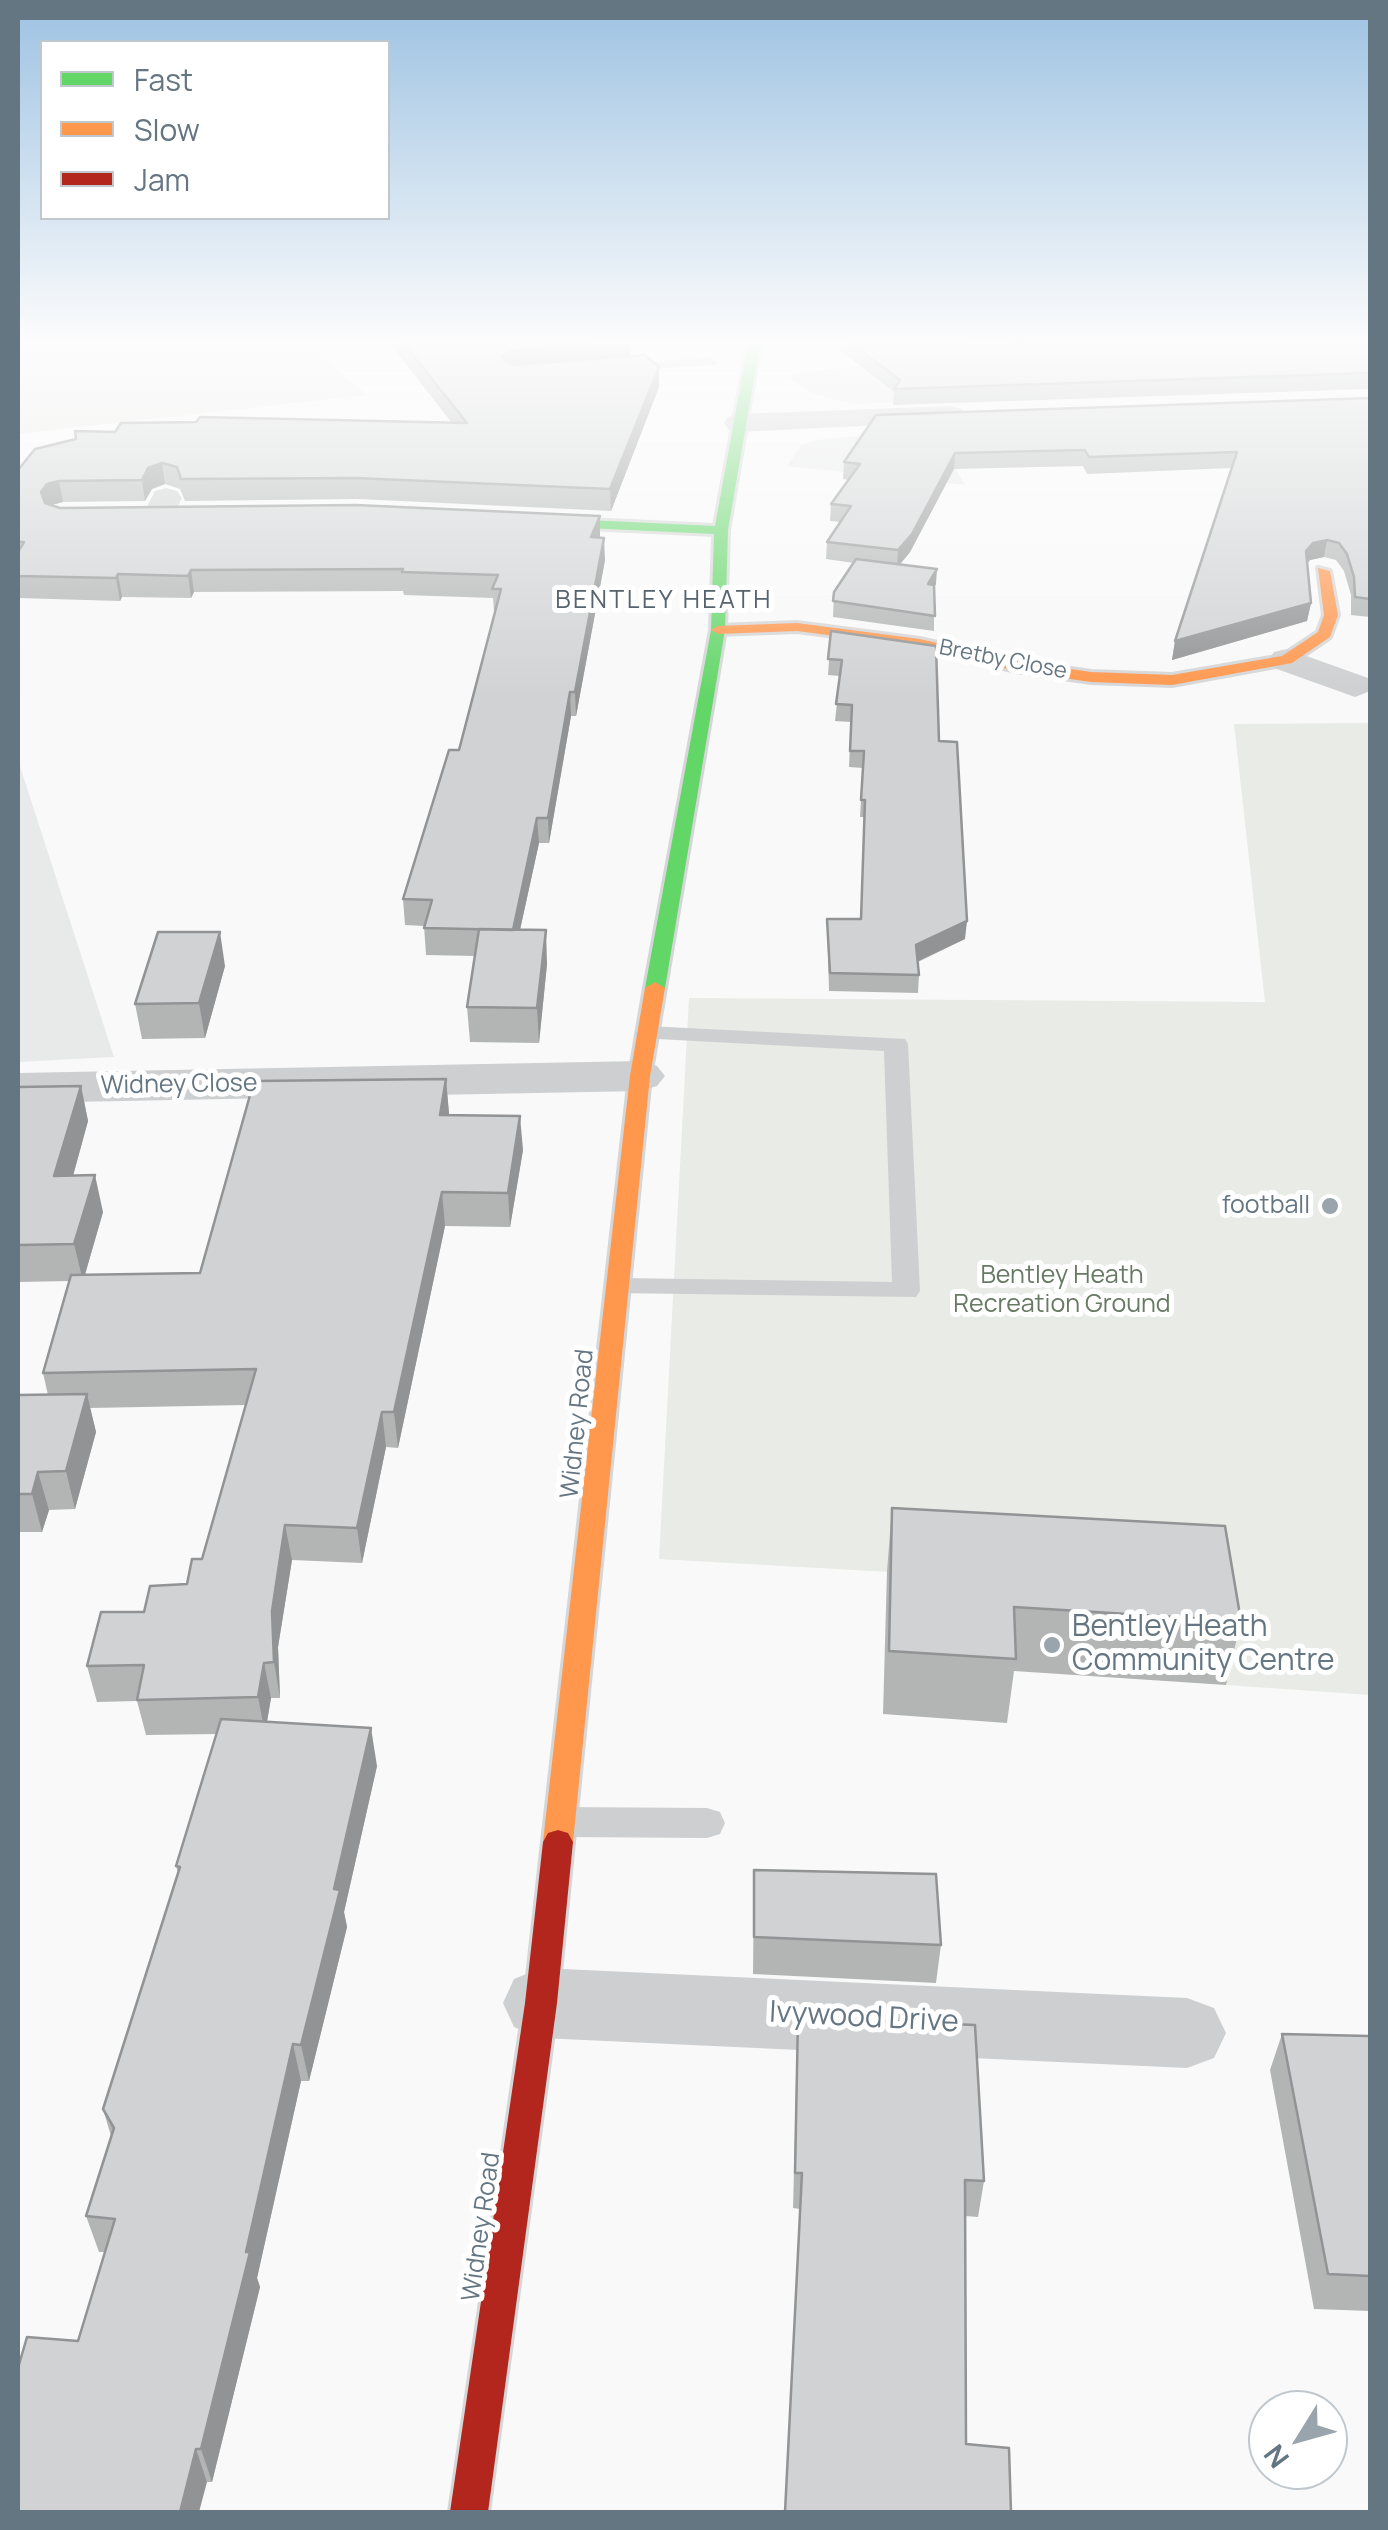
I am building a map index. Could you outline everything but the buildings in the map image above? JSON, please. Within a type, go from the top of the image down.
[{"type":"street","name":"Widney Road","points":[[469,2512],[542,2004],[644,1055],[718,630],[721,530],[732,462]]},
{"type":"street","points":[[492,520],[721,530]]},
{"type":"street","name":"Bretby Close","points":[[718,630],[797,628],[884,638],[1016,666],[1092,677],[1172,680],[1287,660],[1325,634],[1331,615],[1322,571]]},
{"type":"street","points":[[1287,660],[1354,686]]},
{"type":"street","name":"Widney Close","points":[[18,1088],[644,1055]]},
{"type":"street","name":"Ivywood Drive","points":[[542,2004],[1187,2032]]},
{"type":"lane","points":[[620,1288],[906,1291],[896,1044],[644,1055]]},
{"type":"lane","points":[[560,1822],[706,1823]]},
{"type":"shaded area","points":[[790,462],[952,462],[965,485],[787,466]]},
{"type":"shaded area","points":[[18,760],[114,1057],[18,1062]]},
{"type":"green space","name":"Bentley Heath Recreation Ground","points":[[1370,723],[1370,1695],[1226,1685],[1211,1590],[659,1559],[689,998],[1265,1002],[1234,724]]},
{"type":"traffic: fast","points":[[655,988],[718,630],[721,530],[733,462]]},
{"type":"traffic: fast","points":[[524,521],[721,530]]},
{"type":"traffic: slow","points":[[718,630],[797,627],[920,643],[1016,666],[1091,677],[1172,680],[1287,660],[1325,634],[1331,615],[1323,571]]},
{"type":"traffic: slow","points":[[558,1842],[640,1076],[655,988]]},
{"type":"traffic: jam","points":[[469,2512],[541,2003],[558,1842]]},
{"type":"place","name":"football","points":[[1330,1206]]},
{"type":"place","name":"Bentley Heath Community Centre","points":[[1052,1645]]},
{"type":"district","name":"BENTLEY HEATH","points":[[664,601]]}]
